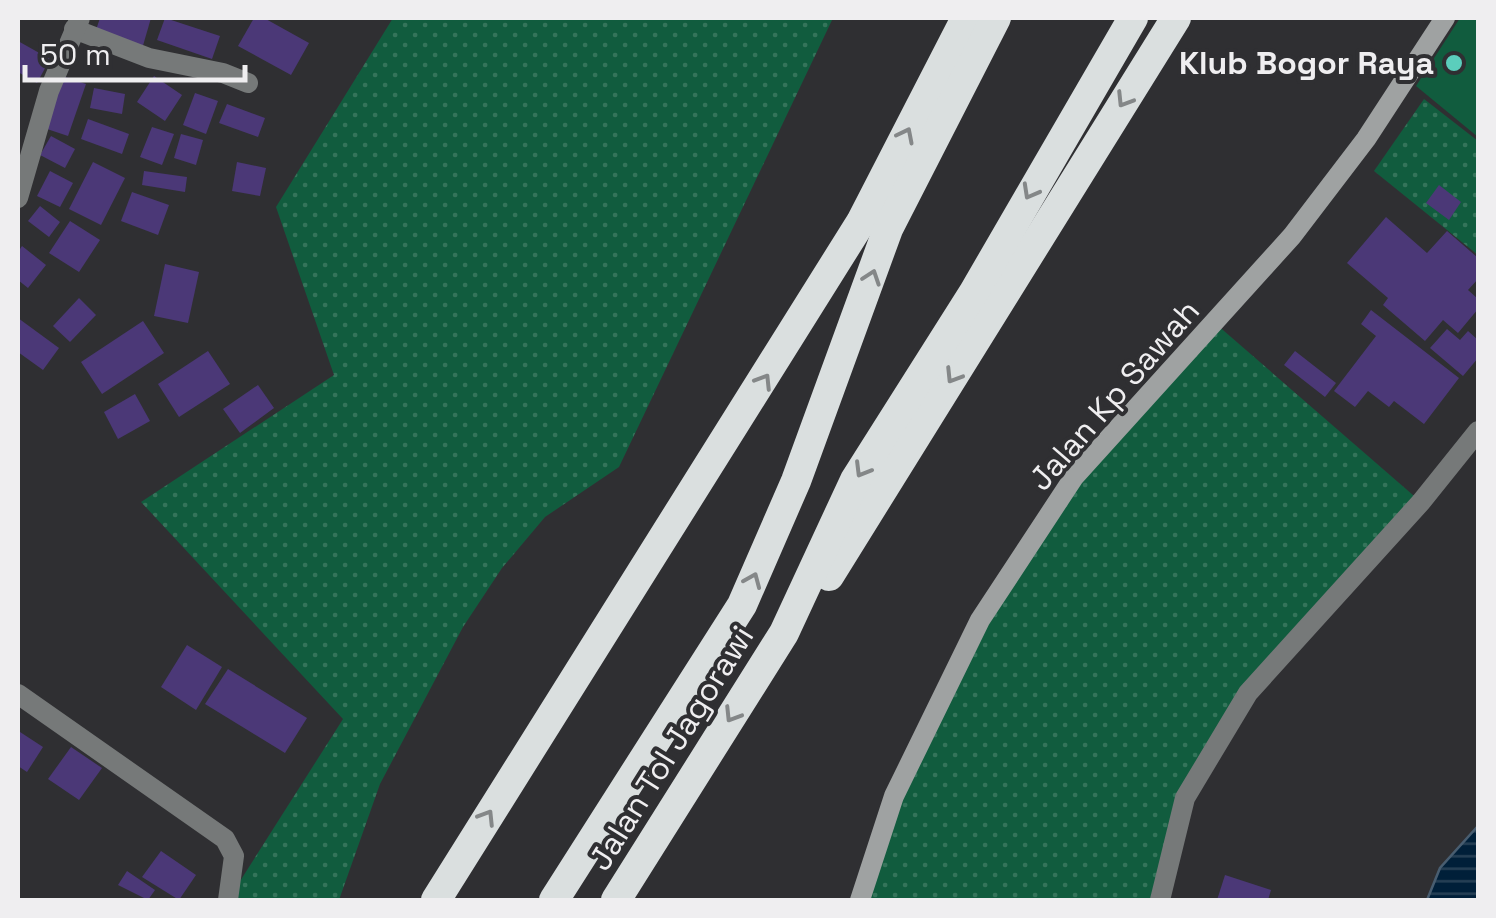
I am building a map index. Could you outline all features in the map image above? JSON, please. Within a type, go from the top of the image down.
[{"type":"highway","points":[[436,900],[861,222],[966,18]]},
{"type":"highway","points":[[554,900],[742,605],[796,481],[888,230],[996,18]]},
{"type":"highway","points":[[784,633],[855,480],[974,292],[1133,18]]},
{"type":"highway","points":[[784,633],[821,588],[1176,18]]},
{"type":"highway","name":"Jalan Tol Jagorawi","points":[[616,900],[784,633]]},
{"type":"street","name":"Jalan Kp Sawah","points":[[860,900],[894,796],[980,620],[1074,477],[1292,236],[1366,138],[1445,18]]},
{"type":"street","points":[[18,198],[49,92],[77,23],[149,58],[223,73],[248,83]]},
{"type":"street","points":[[1160,900],[1185,798],[1248,694],[1421,502],[1478,431]]},
{"type":"street","points":[[18,694],[225,839],[234,856],[228,900]]},
{"type":"green space","points":[[393,18],[833,18],[619,467],[545,517],[502,568],[463,627],[380,784],[339,900],[228,900],[343,719],[141,502],[334,375],[276,207]]},
{"type":"green space","name":"Klub Bogor Raya","points":[[1460,18],[1478,18],[1478,137],[1416,86]]},
{"type":"green space","points":[[1424,99],[1478,141],[1478,255],[1374,171]]},
{"type":"green space","points":[[1216,324],[1421,502],[1248,694],[1185,798],[1160,900],[860,900],[894,796],[980,620],[1074,477]]},
{"type":"water","points":[[1478,826],[1478,900],[1427,900],[1440,868]]},
{"type":"building","points":[[100,18],[151,18],[142,49],[94,36]]},
{"type":"building","points":[[165,18],[220,36],[212,59],[157,40]]},
{"type":"building","points":[[254,18],[264,18],[309,43],[291,75],[238,46]]},
{"type":"building","points":[[18,41],[50,59],[37,83],[18,72]]},
{"type":"building","points":[[62,76],[86,84],[68,136],[44,128]]},
{"type":"building","points":[[154,76],[182,95],[165,121],[137,102]]},
{"type":"building","points":[[94,88],[125,94],[122,114],[90,108]]},
{"type":"building","points":[[195,93],[218,101],[206,134],[183,125]]},
{"type":"building","points":[[227,104],[265,118],[258,137],[219,123]]},
{"type":"building","points":[[88,119],[129,134],[122,154],[81,139]]},
{"type":"building","points":[[152,127],[174,134],[162,165],[140,157]]},
{"type":"building","points":[[181,134],[203,140],[196,165],[174,158]]},
{"type":"building","points":[[51,136],[75,149],[65,168],[40,155]]},
{"type":"building","points":[[93,162],[125,178],[101,225],[69,209]]},
{"type":"building","points":[[237,162],[266,168],[260,196],[232,191]]},
{"type":"building","points":[[50,171],[73,183],[60,207],[37,196]]},
{"type":"building","points":[[144,171],[187,177],[185,192],[142,185]]},
{"type":"building","points":[[1439,185],[1461,202],[1449,220],[1426,203]]},
{"type":"building","points":[[132,192],[169,205],[158,235],[121,221]]},
{"type":"building","points":[[40,206],[60,222],[49,237],[28,221]]},
{"type":"building","points":[[1386,217],[1427,253],[1447,231],[1478,258],[1478,279],[1468,290],[1478,299],[1478,309],[1458,333],[1443,320],[1425,341],[1383,305],[1388,298],[1347,263]]},
{"type":"building","points":[[70,221],[100,240],[79,272],[49,253]]},
{"type":"building","points":[[22,246],[46,265],[28,288],[18,280],[18,252]]},
{"type":"building","points":[[165,264],[199,272],[188,323],[154,316]]},
{"type":"building","points":[[79,298],[96,315],[70,342],[53,326]]},
{"type":"building","points":[[1371,310],[1459,378],[1424,424],[1394,401],[1389,407],[1368,391],[1355,407],[1334,391],[1376,336],[1361,324]]},
{"type":"building","points":[[18,318],[59,348],[43,370],[18,352]]},
{"type":"building","points":[[143,321],[164,353],[102,394],[81,362]]},
{"type":"building","points":[[1447,329],[1460,340],[1468,331],[1478,340],[1478,358],[1463,376],[1430,348]]},
{"type":"building","points":[[208,351],[230,384],[179,417],[158,384]]},
{"type":"building","points":[[1295,351],[1336,383],[1325,397],[1284,365]]},
{"type":"building","points":[[258,385],[274,408],[240,433],[223,409]]},
{"type":"building","points":[[135,394],[150,421],[118,439],[104,412]]},
{"type":"building","points":[[187,645],[222,667],[196,710],[161,687]]},
{"type":"building","points":[[228,669],[307,718],[285,753],[205,704]]},
{"type":"building","points":[[20,732],[43,747],[27,772],[18,766]]},
{"type":"building","points":[[71,747],[102,768],[79,800],[48,779]]},
{"type":"building","points":[[161,851],[196,875],[179,900],[142,877]]},
{"type":"building","points":[[127,871],[155,890],[148,900],[118,885]]},
{"type":"building","points":[[1225,875],[1271,890],[1268,900],[1217,900]]},
{"type":"place","name":"Klub Bogor Raya","points":[[1454,63]]}]
